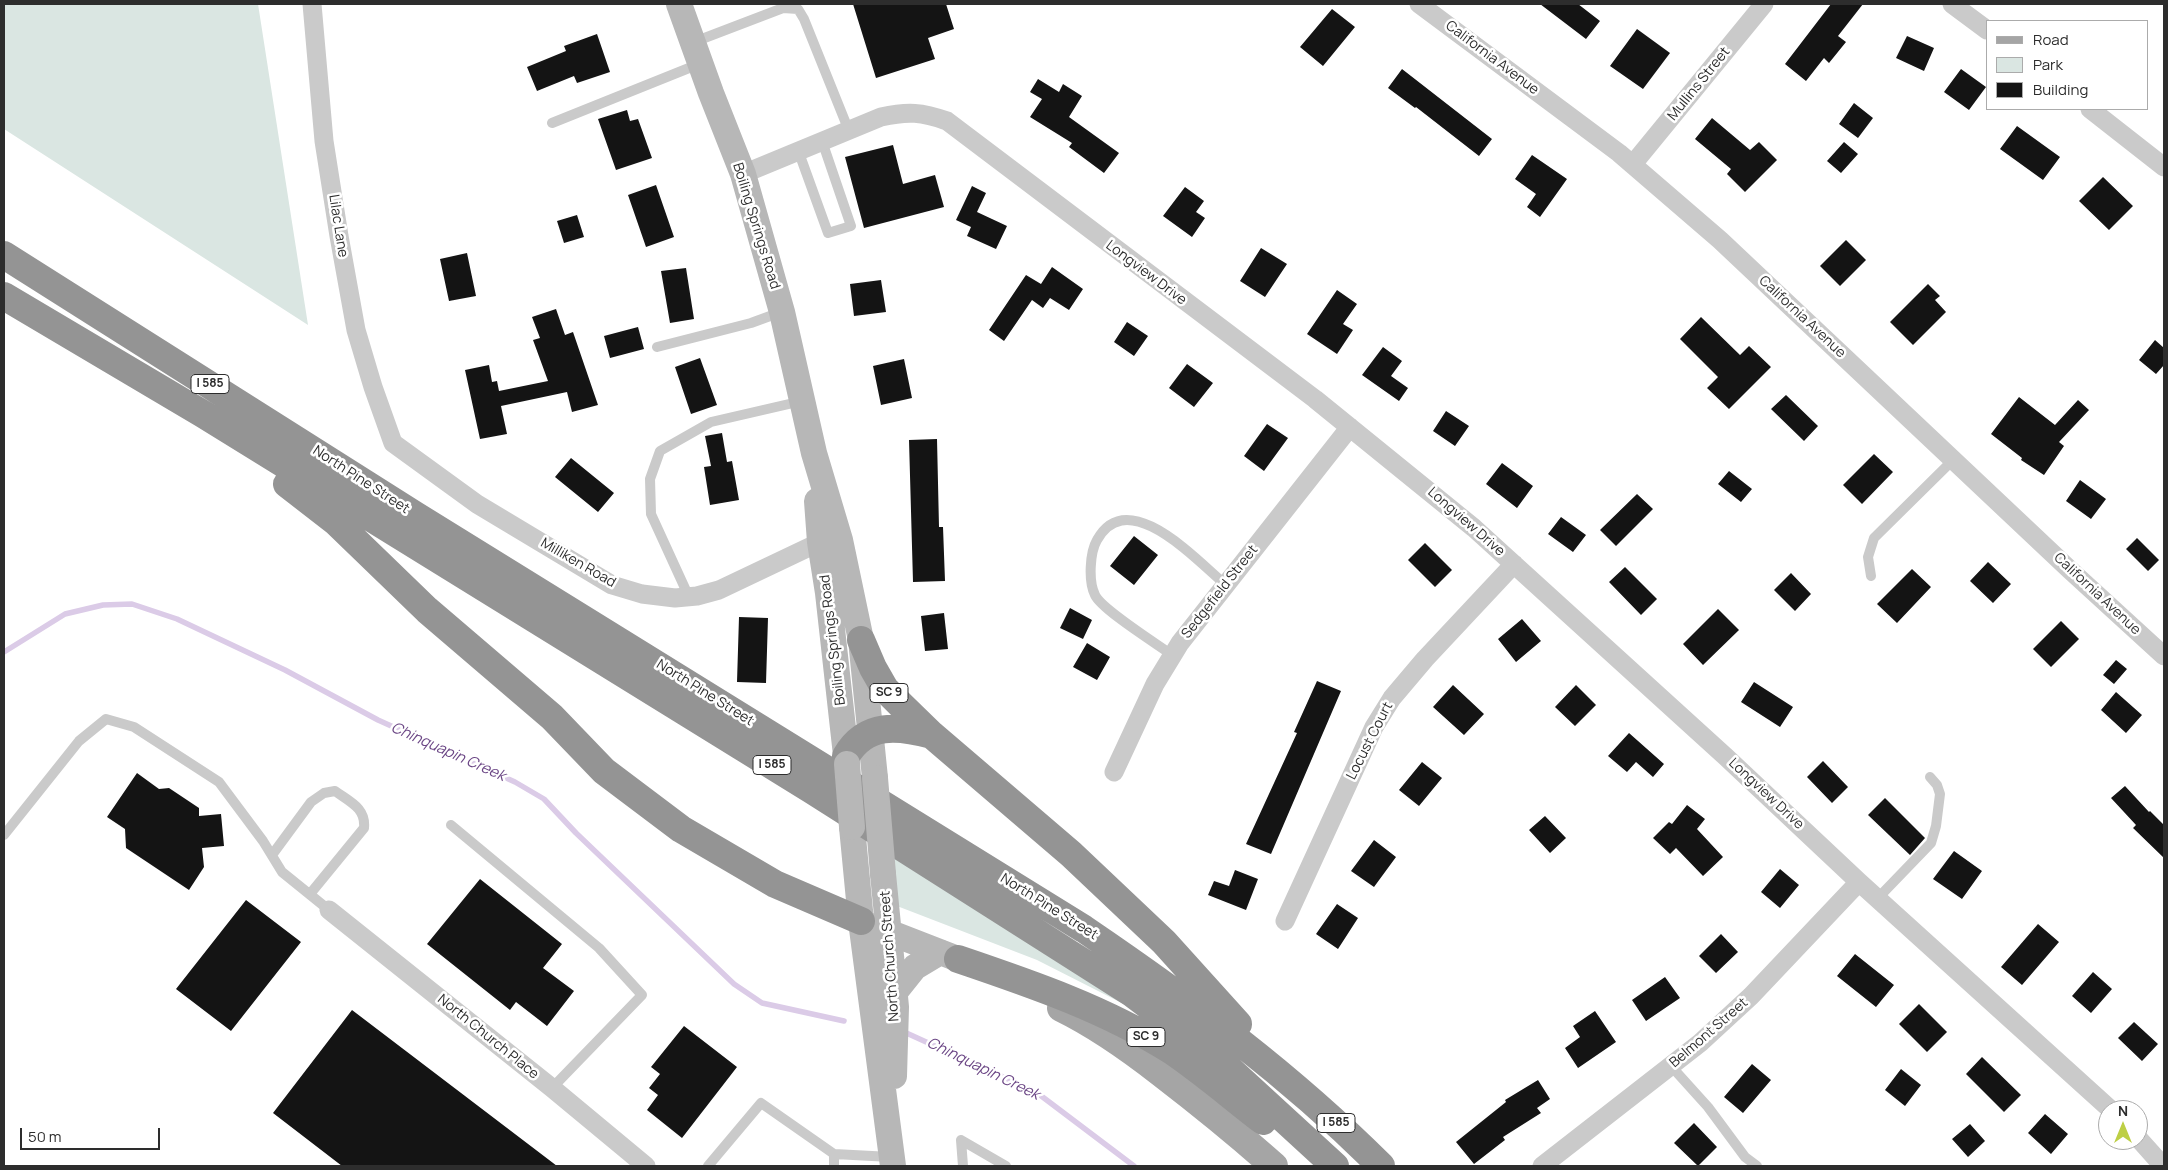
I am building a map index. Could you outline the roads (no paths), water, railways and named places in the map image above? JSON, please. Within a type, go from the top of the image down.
[{"type":"highway","name":"North Pine Street","points":[[4,254],[415,515],[1084,929],[1177,994],[1289,1081],[1352,1137],[1381,1166]]},
{"type":"highway","name":"North Pine Street","points":[[4,296],[203,414],[821,795],[1133,994],[1214,1055],[1325,1158]]},
{"type":"highway","points":[[203,414],[283,481],[336,522],[427,610],[552,716],[604,771],[682,829],[775,884],[861,921]]},
{"type":"highway","name":"SC 9","points":[[861,640],[873,668],[885,689],[932,735],[1071,854],[1164,942],[1289,1081]]},
{"type":"highway","points":[[846,760],[858,739],[871,732],[891,728],[910,729],[932,735]]},
{"type":"highway","name":"SC 9","points":[[949,956],[1042,987],[1092,1008],[1133,1029],[1172,1052],[1271,1128],[1325,1158]]},
{"type":"main road","name":"Boiling Springs Road","points":[[679,4],[743,174],[782,312],[814,453],[830,541],[861,640],[878,816]]},
{"type":"main road","name":"Boiling Springs Road","points":[[830,541],[828,593],[852,827]]},
{"type":"main road","name":"North Church Street","points":[[878,816],[896,1007],[892,1161]]},
{"type":"main road","name":"North Church Street","points":[[852,827],[861,921],[892,1161]]},
{"type":"main road","name":"SC 9","points":[[861,921],[949,956]]},
{"type":"main road","points":[[894,992],[915,967],[949,956],[1088,1021],[1232,1128],[1274,1166]]},
{"type":"street","name":"Lilac Lane","points":[[312,4],[324,141],[338,236],[356,330],[373,387],[393,443]]},
{"type":"street","name":"California Avenue","points":[[1419,4],[1633,164],[1720,240],[2164,656]]},
{"type":"street","name":"Mullins Street","points":[[1633,164],[1764,4]]},
{"type":"street","points":[[1952,4],[1986,29]]},
{"type":"street","points":[[2091,110],[2164,167]]},
{"type":"street","name":"Longview Drive","points":[[743,174],[882,117],[903,112],[926,114],[947,121],[1350,427],[1474,528],[1726,757],[1859,882],[2100,1100]]},
{"type":"street","name":"Sedgefield Street","points":[[1114,772],[1155,684],[1172,655],[1350,427]]},
{"type":"street","name":"Milliken Road","points":[[393,443],[477,504],[612,585],[642,594],[675,598],[689,597],[719,590],[830,541]]},
{"type":"street","name":"Locust Court","points":[[1285,921],[1374,727],[1392,698],[1514,564]]},
{"type":"street","name":"Belmont Street","points":[[1542,1166],[1671,1066],[1751,996],[1859,882]]},
{"type":"street","name":"North Church Place","points":[[329,910],[552,1088],[646,1166]]},
{"type":"street","points":[[2148,1149],[2163,1166]]},
{"type":"lane","points":[[552,123],[696,53],[783,8],[798,9],[804,18],[849,131]]},
{"type":"lane","points":[[798,150],[828,233],[851,226],[822,141]]},
{"type":"lane","points":[[657,347],[750,323],[782,312]]},
{"type":"lane","points":[[689,597],[651,514],[650,479],[660,451],[711,422],[802,401]]},
{"type":"lane","points":[[1871,576],[1868,558],[1874,538],[1953,460]]},
{"type":"lane","points":[[1172,655],[1103,607],[1094,595],[1090,569],[1093,546],[1102,532],[1116,521],[1132,519],[1145,523],[1160,530],[1226,585]]},
{"type":"lane","points":[[4,835],[79,741],[106,719],[134,727],[219,782],[272,855],[282,872],[329,910]]},
{"type":"lane","points":[[1878,899],[1931,842],[1936,826],[1940,794],[1937,785],[1930,777]]},
{"type":"lane","points":[[272,855],[311,802],[324,793],[335,791],[359,808],[365,818],[364,828],[310,894]]},
{"type":"lane","points":[[451,825],[599,948],[642,995],[552,1088]]},
{"type":"lane","points":[[1671,1066],[1708,1107],[1745,1157],[1757,1166]]},
{"type":"lane","points":[[708,1166],[761,1103],[834,1154],[892,1161]]},
{"type":"lane","points":[[963,1166],[960,1140],[1006,1166]]},
{"type":"lane","points":[[834,1154],[834,1166]]},
{"type":"waterway","name":"Chinquapin Creek","points":[[4,652],[65,614],[103,605],[132,604],[177,619],[285,670],[378,720],[515,782],[544,799],[576,833],[734,984],[762,1003],[844,1021]]},
{"type":"waterway","name":"Chinquapin Creek","points":[[902,1031],[1036,1092],[1134,1166]]}]
